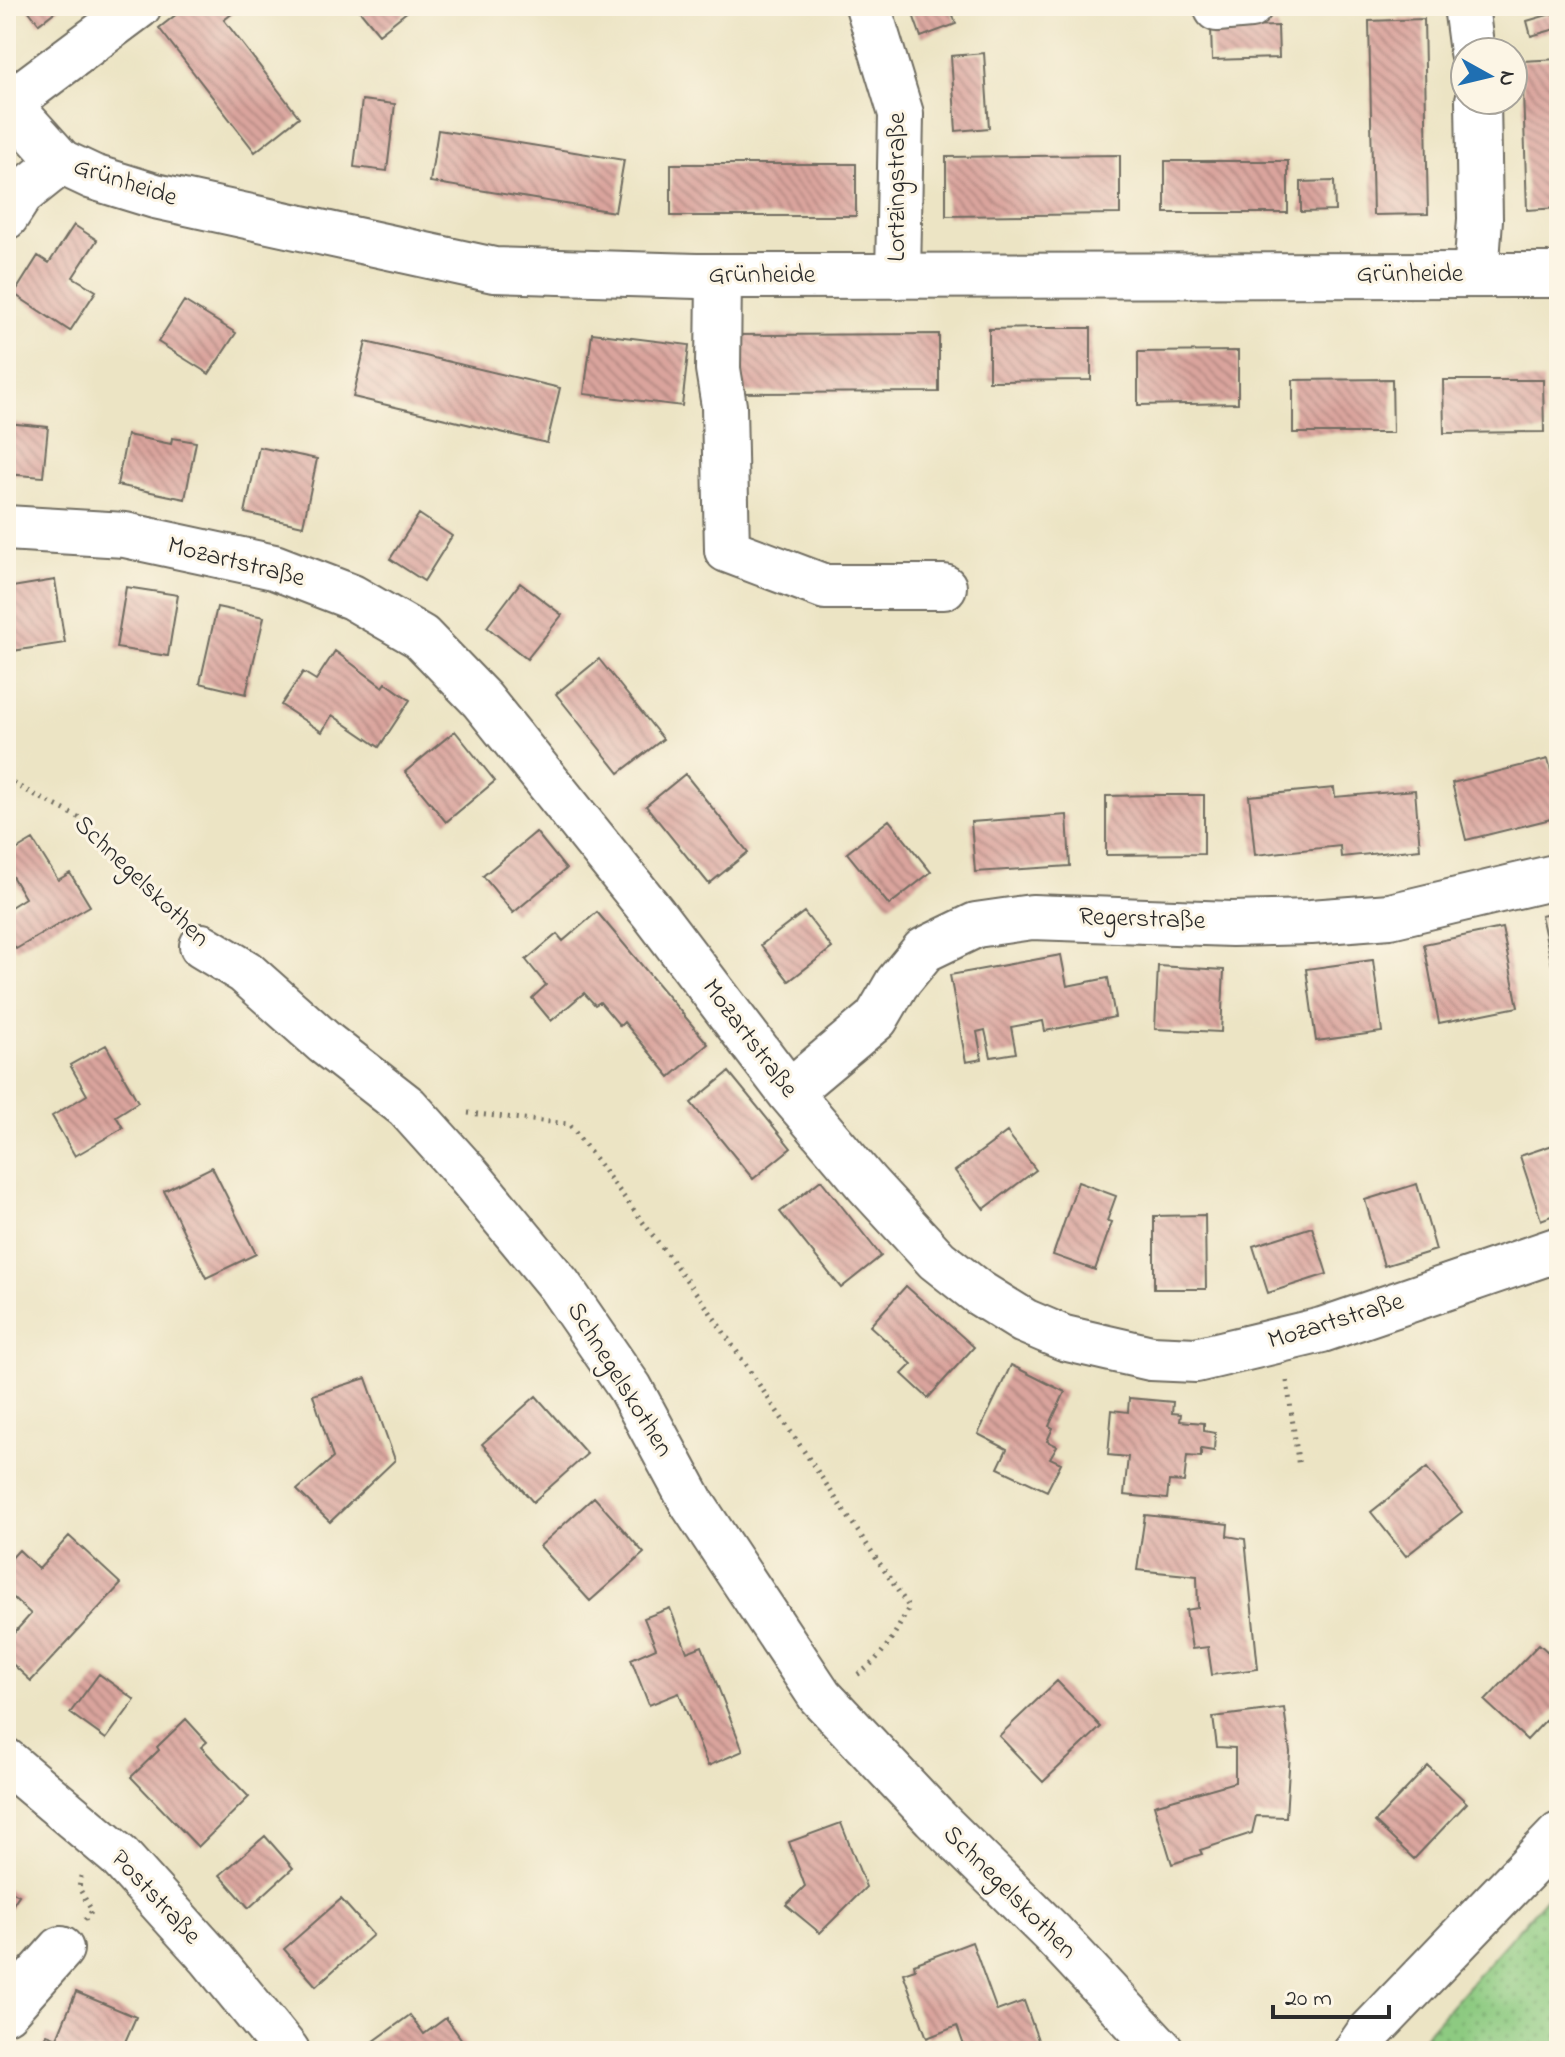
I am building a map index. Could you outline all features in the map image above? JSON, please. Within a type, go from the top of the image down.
[{"type":"street","points":[[7,103],[139,6]]},
{"type":"street","name":"Lortzingstraße","points":[[868,6],[901,114],[898,276]]},
{"type":"street","points":[[1466,6],[1470,36]]},
{"type":"street","name":"Grünheide","points":[[7,103],[61,162],[93,177],[155,196],[494,270],[719,276],[1559,275]]},
{"type":"street","points":[[1476,275],[1480,219],[1478,116]]},
{"type":"street","points":[[6,217],[21,194],[61,162]]},
{"type":"street","points":[[719,276],[718,369],[724,406],[727,550],[825,587],[944,587]]},
{"type":"street","name":"Mozartstraße","points":[[6,528],[125,535],[274,567],[352,597],[421,637],[482,700],[653,913],[789,1092],[937,1260],[979,1293],[1024,1321],[1064,1338],[1151,1358],[1196,1360],[1322,1330],[1559,1249]]},
{"type":"street","name":"Regerstraße","points":[[789,1092],[876,1019],[897,983],[924,950],[976,925],[1032,917],[1232,924],[1390,916],[1559,876]]},
{"type":"street","name":"Schnegelskothen","points":[[202,946],[245,972],[325,1043],[407,1107],[469,1176],[559,1285],[630,1388],[692,1503],[820,1696],[934,1817],[1052,1933],[1162,2051]]},
{"type":"street","name":"Poststraße","points":[[6,1761],[119,1856],[211,1958],[287,2051]]},
{"type":"street","points":[[1356,2051],[1367,2035],[1559,1835]]},
{"type":"street","points":[[6,2011],[70,1939]]},
{"type":"path","name":"Schnegelskothen","points":[[6,780],[84,820],[202,946]]},
{"type":"path","points":[[407,1107],[569,1124],[706,1306],[909,1607],[897,1632],[870,1667]]},
{"type":"path","points":[[1282,1340],[1299,1468]]},
{"type":"path","points":[[70,1939],[92,1911],[79,1888]]},
{"type":"green space","points":[[1559,1883],[1559,2051],[1411,2051]]},
{"type":"building","points":[[25,6],[62,6],[39,24]]},
{"type":"building","points":[[187,6],[242,6],[224,20],[299,117],[255,152],[159,28]]},
{"type":"building","points":[[356,6],[414,6],[379,34]]},
{"type":"building","points":[[910,6],[967,6],[952,12],[956,24],[921,37]]},
{"type":"building","points":[[1558,12],[1559,28],[1531,36],[1527,21]]},
{"type":"building","points":[[1424,19],[1428,214],[1373,215],[1369,21]]},
{"type":"building","points":[[1278,26],[1279,58],[1212,60],[1211,28]]},
{"type":"building","points":[[984,53],[989,128],[956,131],[951,56]]},
{"type":"building","points":[[1559,59],[1559,208],[1527,210],[1524,116],[1529,116],[1529,61]]},
{"type":"building","points":[[362,100],[395,104],[387,171],[354,167]]},
{"type":"building","points":[[438,130],[624,160],[615,212],[430,182]]},
{"type":"building","points":[[1120,155],[1120,214],[946,216],[946,157]]},
{"type":"building","points":[[1165,161],[1288,161],[1288,213],[1165,213]]},
{"type":"building","points":[[671,164],[856,164],[856,216],[671,216]]},
{"type":"building","points":[[1334,181],[1335,211],[1301,212],[1301,182]]},
{"type":"building","points":[[74,225],[97,240],[73,277],[96,291],[70,331],[14,294],[38,256],[49,263]]},
{"type":"building","points":[[184,301],[236,333],[209,374],[158,342]]},
{"type":"building","points":[[1091,328],[1091,380],[989,381],[989,329]]},
{"type":"building","points":[[592,333],[689,345],[682,406],[584,394]]},
{"type":"building","points":[[939,334],[939,392],[737,393],[737,335]]},
{"type":"building","points":[[366,342],[560,388],[547,443],[353,397]]},
{"type":"building","points":[[1238,351],[1238,403],[1138,405],[1138,352]]},
{"type":"building","points":[[1392,379],[1393,433],[1293,433],[1293,380]]},
{"type":"building","points":[[1443,380],[1543,380],[1544,432],[1444,433]]},
{"type":"building","points":[[6,423],[48,427],[43,477],[6,474]]},
{"type":"building","points":[[127,435],[171,444],[172,438],[196,442],[185,499],[117,485]]},
{"type":"building","points":[[259,447],[317,459],[303,526],[245,513]]},
{"type":"building","points":[[419,514],[452,536],[424,581],[390,559]]},
{"type":"building","points":[[55,580],[65,643],[6,652],[6,588]]},
{"type":"building","points":[[520,583],[562,615],[527,659],[487,627]]},
{"type":"building","points":[[126,587],[178,595],[168,656],[116,648]]},
{"type":"building","points":[[217,607],[264,617],[246,694],[200,683]]},
{"type":"building","points":[[335,651],[383,687],[386,683],[410,700],[379,747],[332,715],[322,732],[281,705],[303,672],[316,680]]},
{"type":"building","points":[[599,659],[663,739],[619,773],[556,694]]},
{"type":"building","points":[[455,731],[495,781],[446,822],[405,772]]},
{"type":"building","points":[[1548,759],[1559,801],[1559,817],[1466,840],[1452,783]]},
{"type":"building","points":[[685,774],[748,852],[709,884],[646,806]]},
{"type":"building","points":[[1334,788],[1335,797],[1415,790],[1420,849],[1341,857],[1340,846],[1255,855],[1249,796]]},
{"type":"building","points":[[1204,795],[1204,854],[1106,855],[1106,796]]},
{"type":"building","points":[[1067,815],[1070,866],[975,872],[971,822]]},
{"type":"building","points":[[889,820],[931,872],[889,905],[847,853]]},
{"type":"building","points":[[536,832],[566,869],[513,913],[483,876]]},
{"type":"building","points":[[33,840],[58,880],[70,873],[90,906],[16,949],[6,933],[6,910],[25,898],[6,866],[6,856]]},
{"type":"building","points":[[1559,911],[1559,983],[1556,984],[1541,915]]},
{"type":"building","points":[[597,912],[708,1044],[670,1077],[624,1022],[620,1026],[600,1002],[595,1005],[584,993],[551,1021],[532,998],[546,985],[526,960],[557,934],[563,941]]},
{"type":"building","points":[[804,912],[832,948],[789,981],[761,945]]},
{"type":"building","points":[[1502,928],[1518,1007],[1439,1023],[1424,944]]},
{"type":"building","points":[[1061,955],[1067,986],[1108,978],[1115,1017],[1045,1031],[1043,1021],[1011,1027],[1016,1053],[991,1057],[985,1030],[977,1032],[982,1059],[966,1062],[950,975]]},
{"type":"building","points":[[1373,960],[1382,1032],[1316,1041],[1306,969]]},
{"type":"building","points":[[1158,966],[1224,970],[1221,1032],[1155,1029]]},
{"type":"building","points":[[106,1045],[138,1102],[116,1116],[123,1128],[75,1156],[52,1116],[87,1095],[70,1065]]},
{"type":"building","points":[[729,1072],[791,1148],[753,1179],[691,1103]]},
{"type":"building","points":[[1007,1132],[1036,1170],[984,1209],[955,1171]]},
{"type":"building","points":[[1559,1143],[1559,1213],[1541,1220],[1520,1156]]},
{"type":"building","points":[[212,1167],[256,1254],[206,1278],[164,1191]]},
{"type":"building","points":[[821,1180],[881,1256],[841,1288],[780,1212]]},
{"type":"building","points":[[1078,1182],[1116,1196],[1107,1221],[1112,1222],[1095,1270],[1053,1255]]},
{"type":"building","points":[[1417,1184],[1436,1250],[1384,1266],[1365,1200]]},
{"type":"building","points":[[1205,1215],[1206,1289],[1154,1289],[1154,1216]]},
{"type":"building","points":[[1312,1227],[1327,1274],[1268,1293],[1253,1246]]},
{"type":"building","points":[[906,1286],[974,1347],[928,1398],[902,1374],[912,1364],[870,1326]]},
{"type":"building","points":[[1011,1365],[1065,1392],[1049,1426],[1053,1428],[1047,1441],[1057,1446],[1050,1458],[1061,1463],[1047,1491],[998,1468],[1007,1449],[978,1434]]},
{"type":"building","points":[[366,1378],[395,1460],[330,1522],[297,1490],[333,1458],[313,1395]]},
{"type":"building","points":[[536,1396],[587,1454],[533,1502],[482,1444]]},
{"type":"building","points":[[1129,1398],[1173,1402],[1172,1413],[1181,1414],[1180,1421],[1204,1423],[1204,1431],[1215,1433],[1214,1451],[1201,1449],[1201,1457],[1187,1456],[1184,1482],[1169,1481],[1167,1499],[1124,1495],[1128,1457],[1108,1455],[1112,1410],[1128,1412]]},
{"type":"building","points":[[1427,1468],[1462,1512],[1406,1556],[1371,1512]]},
{"type":"building","points":[[594,1497],[644,1553],[590,1601],[540,1546]]},
{"type":"building","points":[[1145,1515],[1228,1524],[1227,1536],[1245,1539],[1258,1669],[1212,1675],[1208,1647],[1192,1649],[1186,1610],[1198,1608],[1197,1576],[1137,1570]]},
{"type":"building","points":[[69,1536],[121,1584],[31,1681],[6,1658],[6,1642],[31,1614],[6,1591],[6,1564],[19,1550],[39,1569]]},
{"type":"building","points":[[670,1608],[687,1652],[702,1646],[743,1751],[708,1766],[679,1693],[649,1705],[631,1659],[656,1648],[644,1618]]},
{"type":"building","points":[[1539,1644],[1559,1662],[1559,1706],[1527,1740],[1485,1701]]},
{"type":"building","points":[[99,1674],[135,1700],[106,1739],[70,1713]]},
{"type":"building","points":[[1057,1681],[1101,1727],[1043,1782],[999,1736]]},
{"type":"building","points":[[1284,1708],[1290,1752],[1286,1817],[1256,1816],[1252,1833],[1200,1850],[1202,1854],[1172,1864],[1154,1805],[1235,1782],[1235,1748],[1217,1747],[1213,1717]]},
{"type":"building","points":[[186,1719],[207,1742],[201,1747],[249,1797],[198,1847],[131,1777]]},
{"type":"building","points":[[1428,1766],[1467,1803],[1414,1859],[1375,1822]]},
{"type":"building","points":[[841,1823],[866,1887],[820,1933],[786,1905],[805,1886],[789,1842]]},
{"type":"building","points":[[265,1836],[293,1868],[249,1908],[220,1875]]},
{"type":"building","points":[[6,1888],[19,1895],[6,1915]]},
{"type":"building","points":[[341,1899],[373,1935],[316,1986],[284,1949]]},
{"type":"building","points":[[972,1942],[997,2011],[1024,2001],[1042,2051],[966,2051],[957,2026],[927,2038],[903,1973],[915,1969],[914,1964]]},
{"type":"building","points":[[76,1992],[136,2017],[121,2051],[41,2051],[47,2034],[57,2038]]},
{"type":"building","points":[[410,2015],[424,2034],[446,2018],[470,2051],[369,2051],[366,2047]]}]
